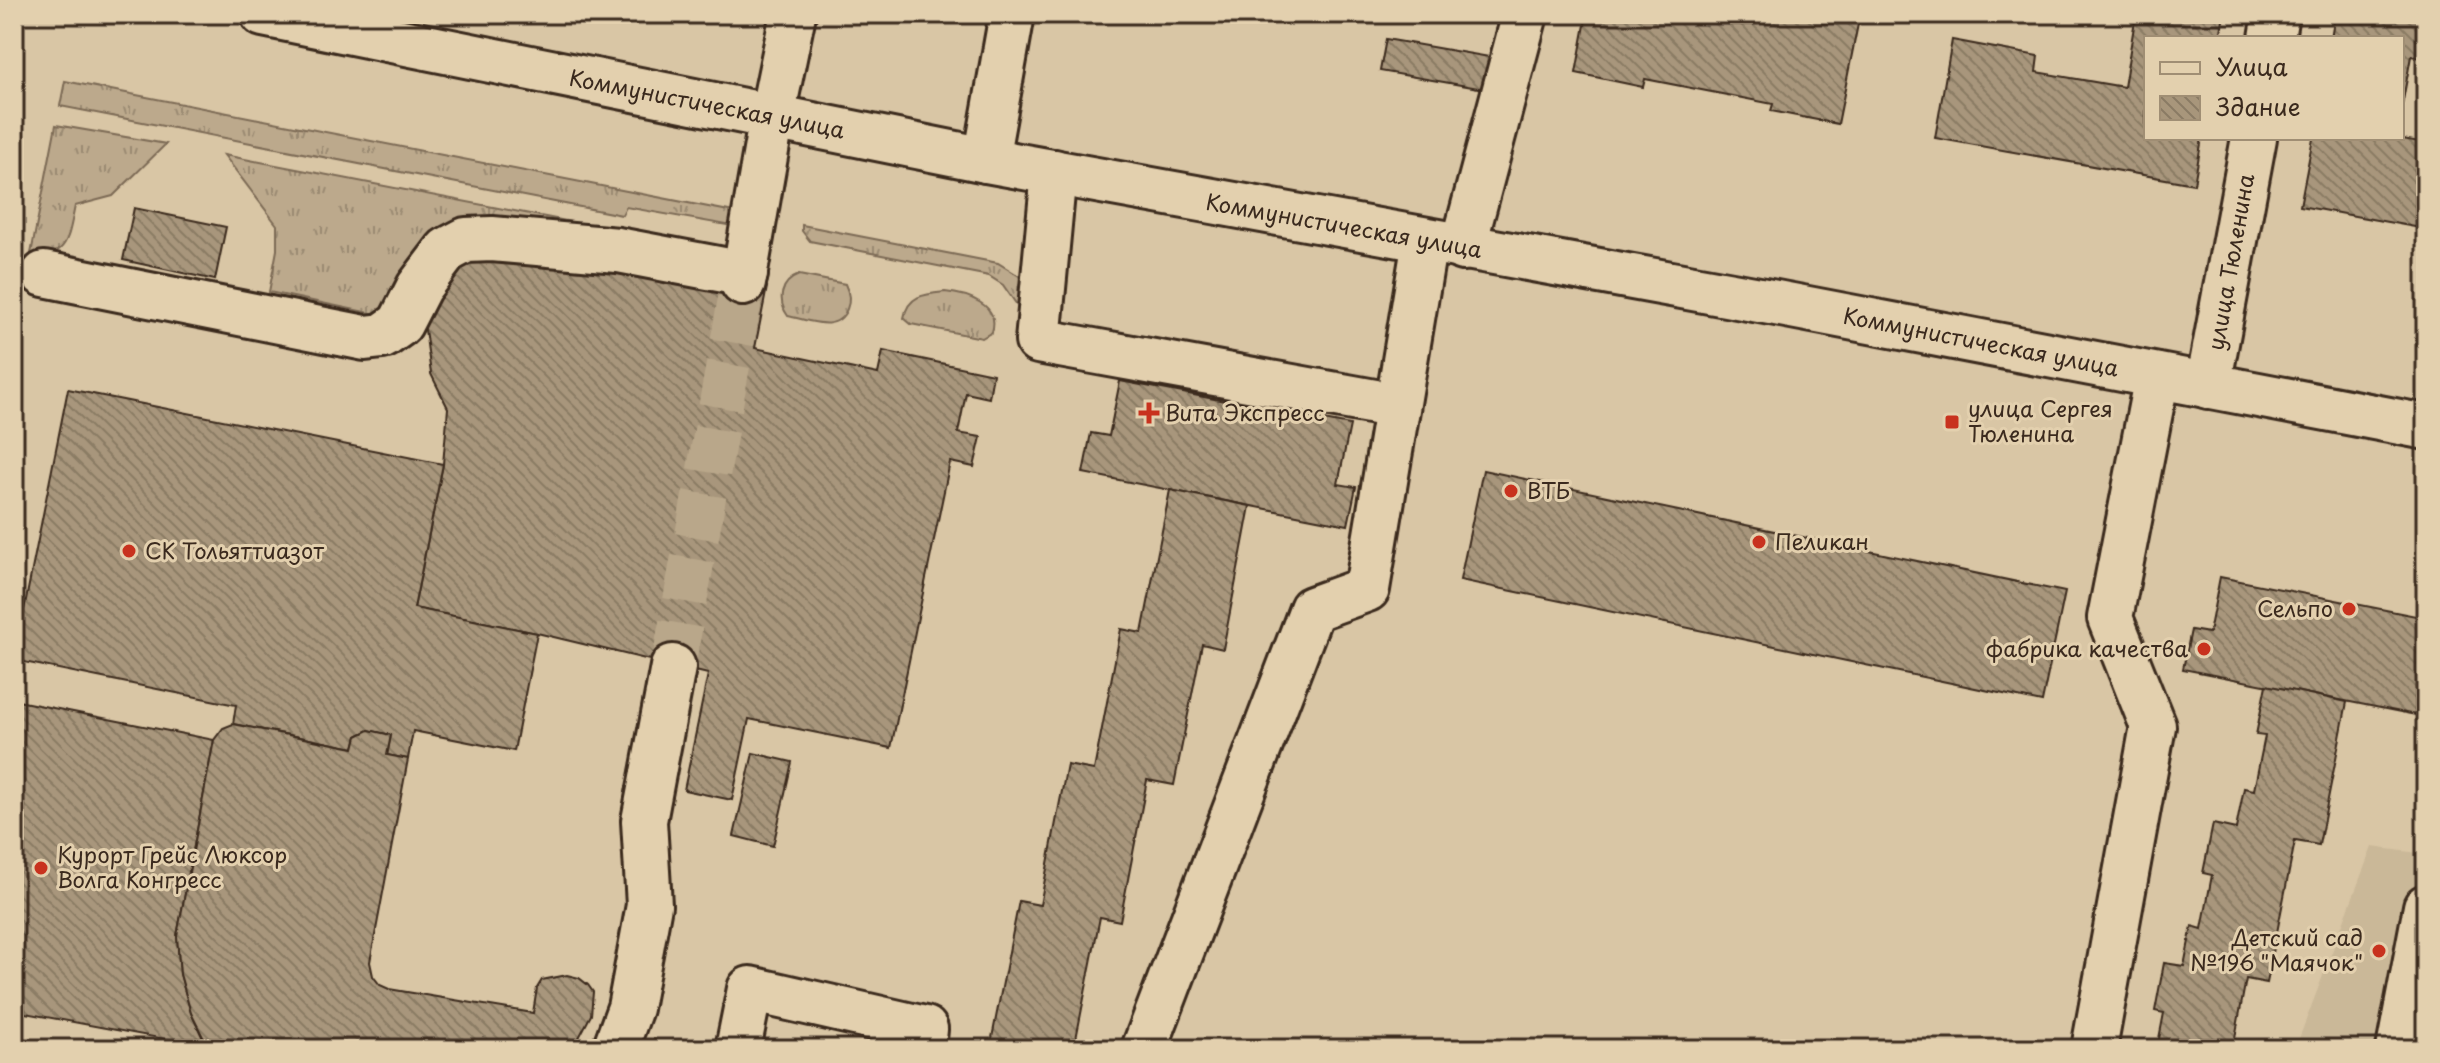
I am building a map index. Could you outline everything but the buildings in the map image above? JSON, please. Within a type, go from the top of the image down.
[{"type":"main road","name":"Коммунистическая улица","points":[[263,14],[986,160],[1791,305],[2426,427]]},
{"type":"main road","points":[[44,274],[365,338],[383,336],[400,324],[419,287],[447,250],[466,240],[492,239],[618,250],[744,278],[793,14]]},
{"type":"main road","points":[[986,160],[1012,14]]},
{"type":"main road","points":[[1144,1049],[1312,609],[1367,589],[1397,406],[1444,244],[1525,14]]},
{"type":"main road","points":[[2272,36],[2276,14]]},
{"type":"main road","name":"улица Тюленина","points":[[2208,386],[2254,140]]},
{"type":"main road","points":[[1054,172],[1038,341],[1397,406]]},
{"type":"main road","points":[[2094,1049],[2153,726],[2110,618],[2157,376]]},
{"type":"main road","points":[[615,1049],[630,1008],[649,905],[644,821],[673,667]]},
{"type":"main road","points":[[2399,1049],[2426,907]]},
{"type":"main road","points":[[738,1049],[750,989],[925,1029],[923,1049]]},
{"type":"shaded area","name":"Детский сад №196 \"Маячок\"","points":[[2372,847],[2426,854],[2426,1049],[2295,1049]]},
{"type":"green space","points":[[65,81],[749,215],[738,227],[626,207],[622,215],[60,106]]},
{"type":"green space","points":[[56,125],[166,144],[113,196],[75,206],[68,236],[60,249],[30,259]]},
{"type":"green space","points":[[224,155],[618,231],[398,296],[379,313],[370,313],[269,292],[277,250],[277,225]]},
{"type":"green space","points":[[802,225],[998,263],[1019,276],[1025,289],[1017,305],[1003,285],[989,276],[810,241],[802,231]]},
{"type":"green space","points":[[799,275],[845,284],[849,302],[842,317],[822,323],[788,316],[782,304],[782,292],[788,282]]},
{"type":"green space","points":[[945,292],[980,302],[991,314],[992,332],[982,338],[911,324],[904,318],[913,300]]},
{"type":"tunnel","points":[[673,667],[743,283]]},
{"type":"place","name":"Вита Экспресс","points":[[1149,413]]},
{"type":"place","name":"улица Сергея Тюленина","points":[[1952,422]]},
{"type":"place","name":"ВТБ","points":[[1511,491]]},
{"type":"place","name":"Пеликан","points":[[1759,542]]},
{"type":"place","name":"СК Тольяттиазот","points":[[129,551]]},
{"type":"place","name":"Сельпо","points":[[2349,609]]},
{"type":"place","name":"фабрика качества","points":[[2204,649]]},
{"type":"place","name":"Курорт Грейс Люксор Волга Конгресс","points":[[41,868]]},
{"type":"place","name":"Детский сад №196 \"Маячок\"","points":[[2379,951]]}]
